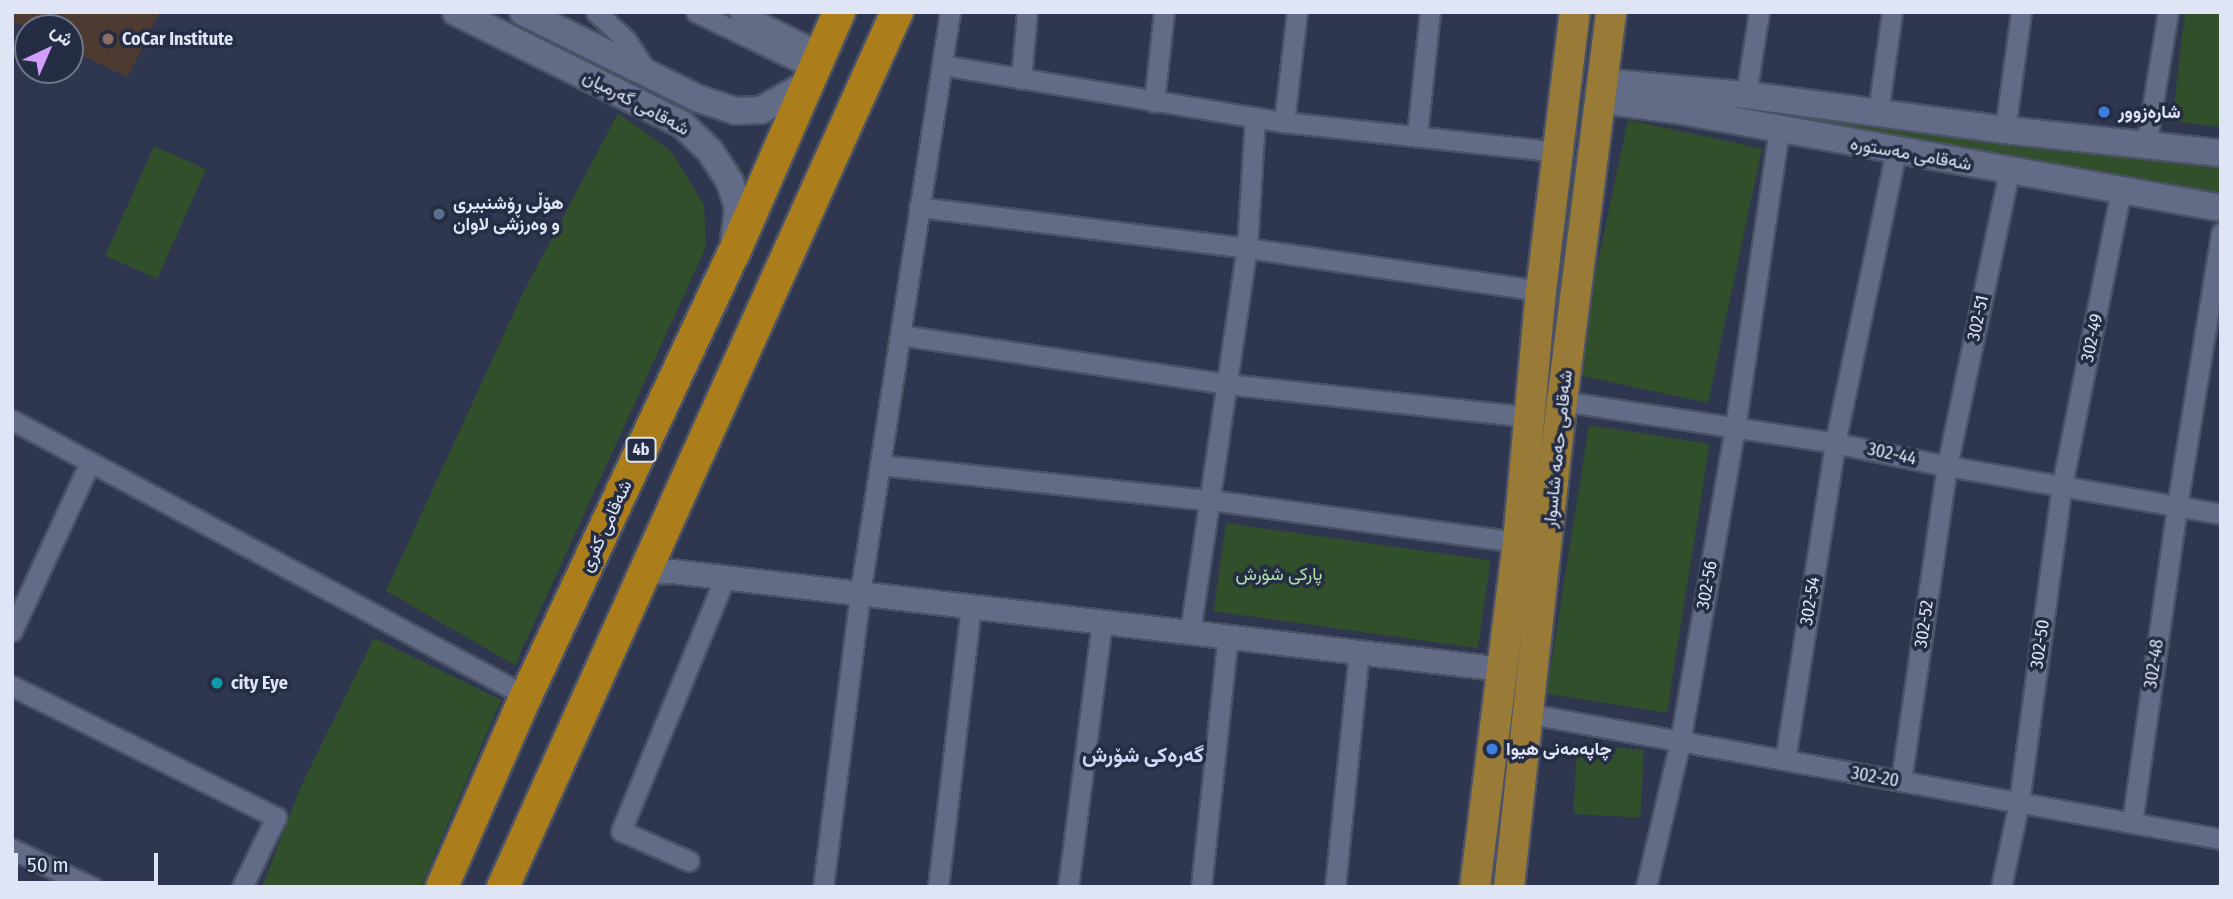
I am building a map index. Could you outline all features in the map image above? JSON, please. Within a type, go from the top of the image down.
[{"type":"highway","name":"شەقامی کفری","points":[[442,887],[526,696],[733,255],[839,12]]},
{"type":"highway","points":[[503,887],[648,572],[897,12]]},
{"type":"main road","name":"شەقامی گەرمیان","points":[[457,12],[667,115],[698,138],[730,182],[738,208],[733,255]]},
{"type":"main road","name":"شەقامی گەرمیان","points":[[523,12],[720,107],[748,112],[773,105],[814,69]]},
{"type":"main road","name":"شەقامی حەمە شاسوار","points":[[1475,887],[1518,542],[1541,291],[1575,12]]},
{"type":"main road","name":"شەقامی حەمە شاسوار","points":[[1509,887],[1530,714],[1562,401],[1611,12]]},
{"type":"main road","name":"شەقامی مەستورە","points":[[1602,91],[1678,99],[1746,95],[2005,130],[2221,153]]},
{"type":"main road","name":"شەقامی مەستورە","points":[[1678,99],[1779,130],[2221,208]]},
{"type":"street","points":[[596,12],[626,40],[650,75]]},
{"type":"street","points":[[696,12],[814,69]]},
{"type":"street","points":[[739,12],[814,69]]},
{"type":"street","points":[[823,887],[860,593],[950,12]]},
{"type":"street","points":[[1021,79],[1027,12]]},
{"type":"street","points":[[1154,102],[1164,12]]},
{"type":"street","points":[[1284,122],[1297,12]]},
{"type":"street","points":[[1417,135],[1430,12]]},
{"type":"street","points":[[1746,95],[1759,12]]},
{"type":"street","points":[[1878,112],[1892,12]]},
{"type":"street","points":[[2005,130],[2021,12]]},
{"type":"street","points":[[2146,146],[2168,12]]},
{"type":"street","points":[[942,65],[1255,118],[1558,152]]},
{"type":"street","points":[[1190,632],[1247,248],[1255,118]]},
{"type":"street","name":"302-56","points":[[1646,887],[1680,742],[1735,428],[1779,130]]},
{"type":"street","name":"302-54","points":[[1784,760],[1835,443],[1896,151]]},
{"type":"street","name":"302-51","points":[[1947,466],[2009,171]]},
{"type":"street","name":"302-49","points":[[2062,485],[2122,190]]},
{"type":"street","points":[[919,207],[1247,248],[1541,291]]},
{"type":"street","name":"302-48","points":[[2132,823],[2177,506],[2221,233]]},
{"type":"street","points":[[900,335],[1227,384],[1530,417]]},
{"type":"street","name":"302-44","points":[[1562,401],[1835,443],[1947,466],[2221,514]]},
{"type":"street","points":[[12,420],[526,696]]},
{"type":"street","points":[[12,631],[90,461]]},
{"type":"street","points":[[880,466],[1210,500],[1518,542]]},
{"type":"street","name":"302-52","points":[[1900,781],[1947,466]]},
{"type":"street","name":"302-50","points":[[2001,887],[2019,802],[2062,485]]},
{"type":"street","points":[[648,572],[672,571],[725,577],[1502,669]]},
{"type":"street","points":[[689,861],[621,831],[725,577]]},
{"type":"street","points":[[938,887],[971,606]]},
{"type":"street","points":[[1068,887],[1102,621]]},
{"type":"street","points":[[1201,887],[1228,636]]},
{"type":"street","points":[[1335,887],[1359,652]]},
{"type":"street","points":[[12,686],[276,817],[242,887]]},
{"type":"street","name":"302-20","points":[[1530,714],[2221,839]]},
{"type":"street","points":[[12,849],[92,887]]},
{"type":"shaded area","name":"CoCar Institute","points":[[12,12],[160,12],[128,77],[84,57],[84,14],[14,14],[14,22]]},
{"type":"green space","points":[[2185,12],[2221,12],[2221,127],[2172,121]]},
{"type":"green space","points":[[1748,107],[2221,163],[2221,195],[1748,115]]},
{"type":"green space","points":[[618,113],[671,151],[704,205],[706,247],[515,665],[386,591],[521,297]]},
{"type":"green space","points":[[1628,120],[1762,148],[1708,403],[1574,374]]},
{"type":"green space","points":[[154,146],[206,169],[157,279],[105,256]]},
{"type":"green space","points":[[1589,425],[1709,444],[1667,713],[1546,694]]},
{"type":"green space","name":"پارکی شۆرش","points":[[1226,523],[1490,560],[1478,648],[1214,611]]},
{"type":"green space","points":[[374,638],[501,700],[421,887],[262,887],[301,786]]},
{"type":"green space","points":[[1577,746],[1644,750],[1640,817],[1573,814]]},
{"type":"place","name":"CoCar Institute","points":[[108,39]]},
{"type":"place","name":"شارەزوور","points":[[2104,112]]},
{"type":"place","name":"هۆڵی ڕۆشنبیری و وەرزشی لاوان","points":[[439,214]]},
{"type":"place","name":"city Eye","points":[[217,683]]},
{"type":"place","name":"چاپەمەنی هیوا","points":[[1492,749]]},
{"type":"district","name":"گەرەکی شۆرش","points":[[1143,755]]}]
